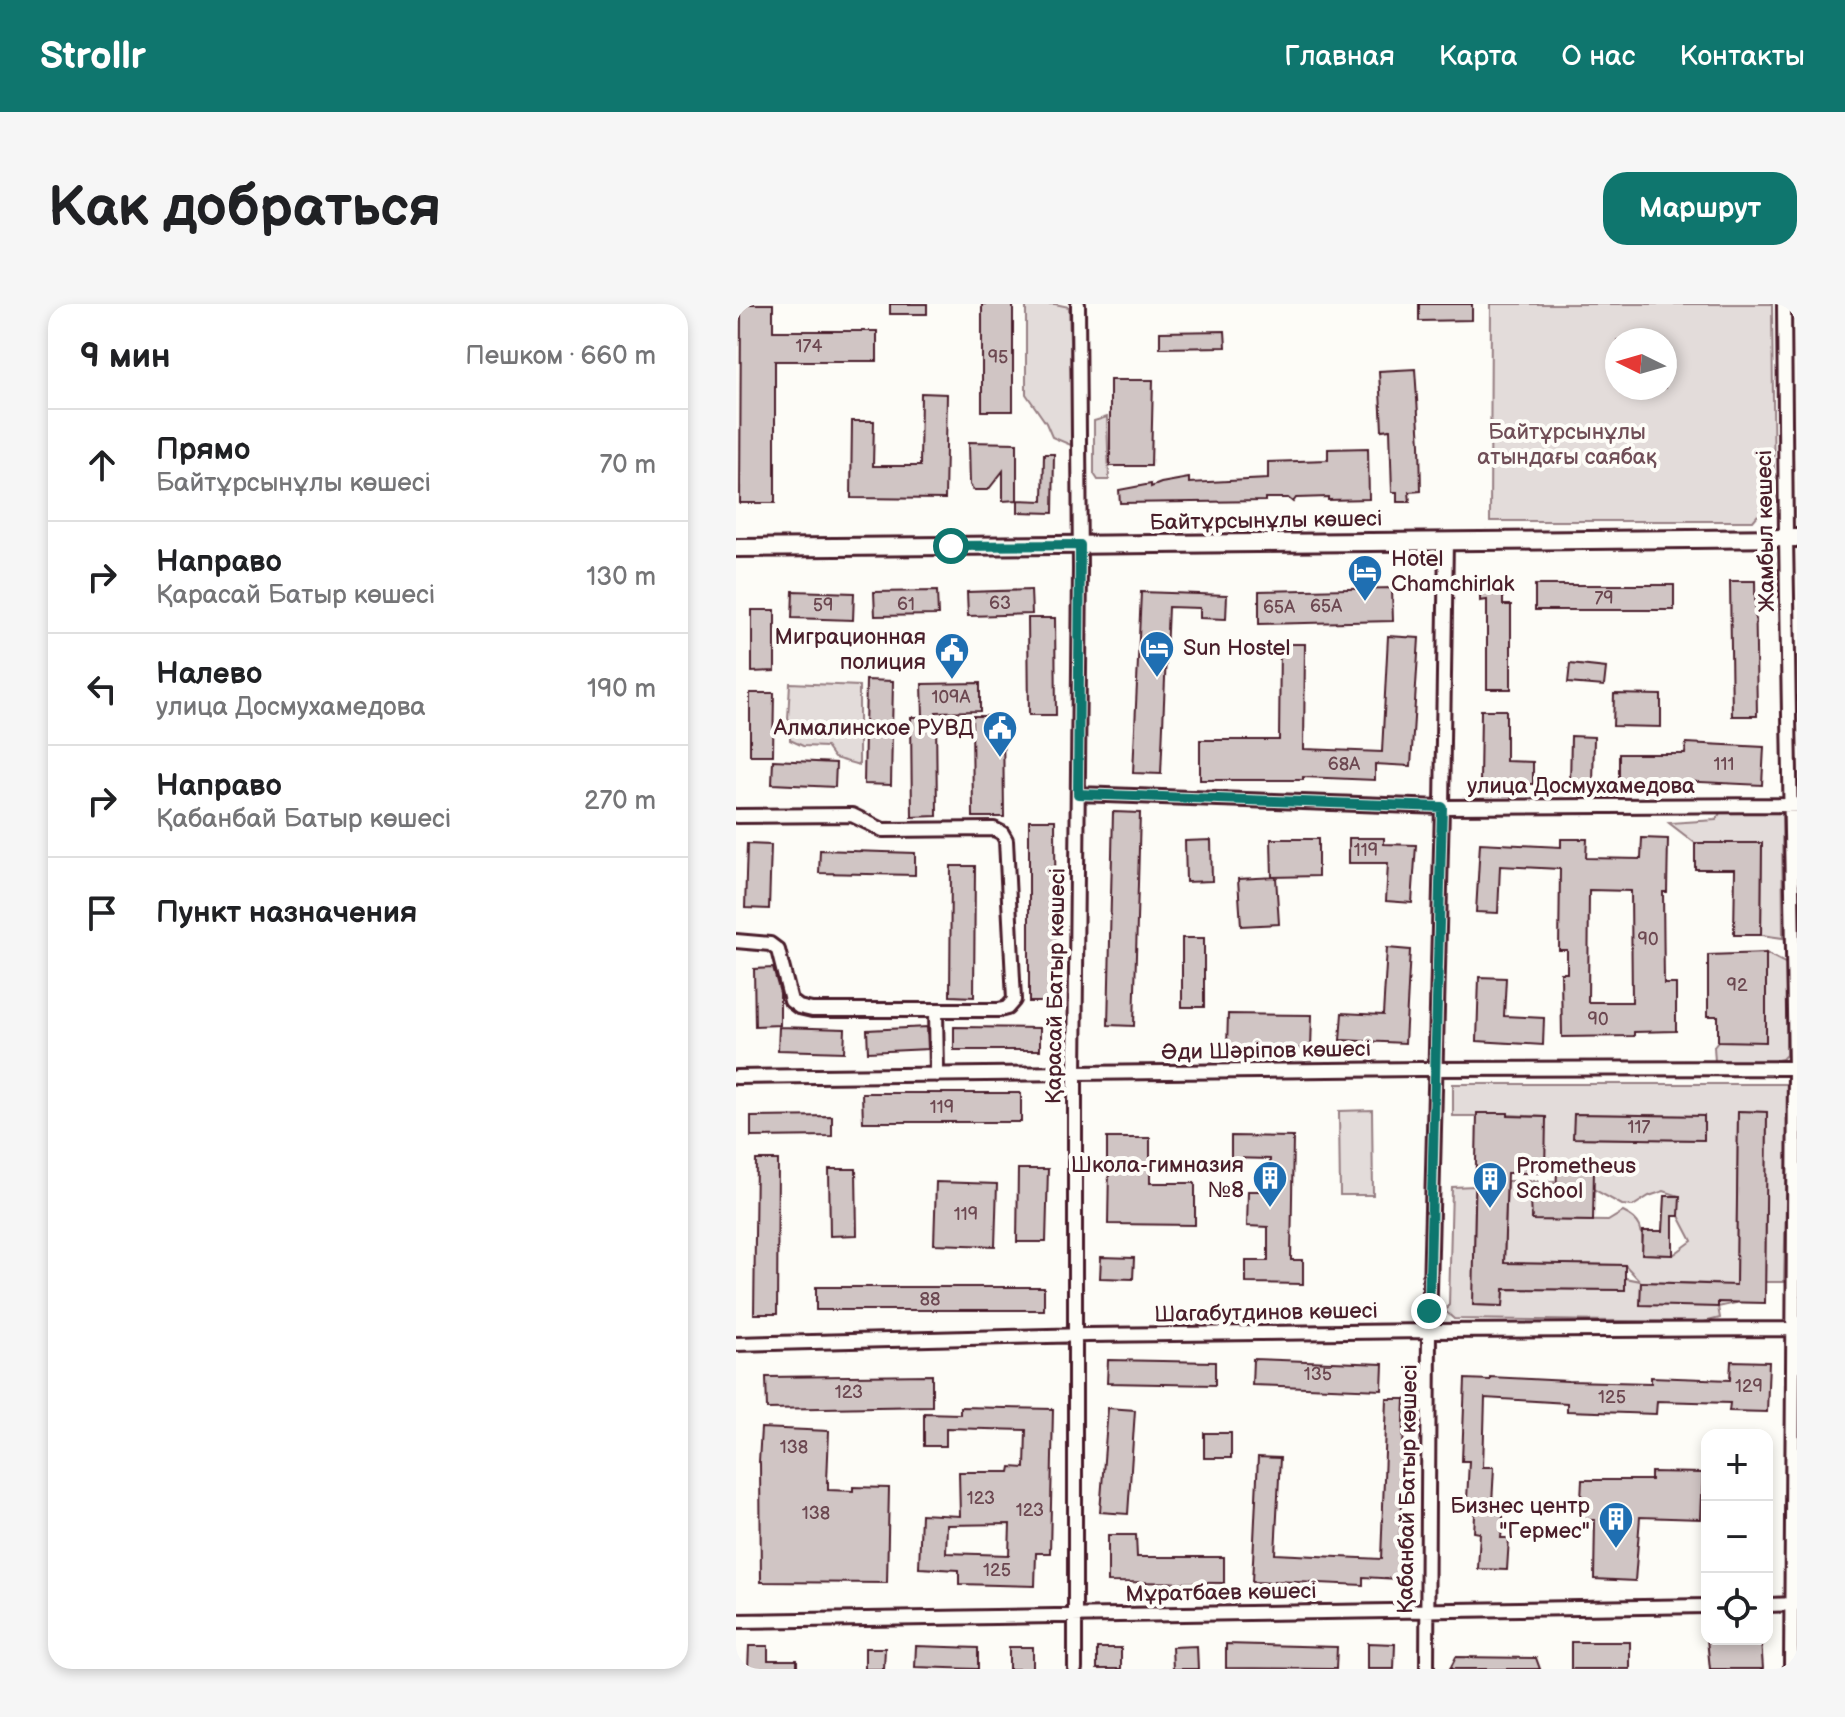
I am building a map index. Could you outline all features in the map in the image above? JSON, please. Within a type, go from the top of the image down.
[{"type":"main road","name":"Байтұрсынұлы көшесі","points":[[736,548],[1791,538]]},
{"type":"street","name":"Қарасай Батыр көшесі","points":[[1075,1669],[1075,1074],[1080,545],[1078,304]]},
{"type":"street","name":"Жамбыл көшесі","points":[[1784,304],[1791,538],[1796,1068],[1794,1604],[1791,1669]]},
{"type":"street","name":"Қабанбай Батыр көшесі","points":[[1427,1669],[1429,1331],[1446,541]]},
{"type":"street","name":"улица Досмухамедова","points":[[1078,794],[1442,807],[1794,805]]},
{"type":"street","points":[[736,816],[852,815],[883,830],[994,829],[1002,833],[1006,840],[1014,1000],[1007,1008],[999,1010],[812,1010],[791,1001],[778,950],[770,944],[736,941]]},
{"type":"street","points":[[936,1010],[937,1075]]},
{"type":"street","name":"Әди Шәріпов көшесі","points":[[736,1077],[1796,1068]]},
{"type":"street","name":"Шагабутдинов көшесі","points":[[736,1344],[1075,1336],[1795,1329]]},
{"type":"street","points":[[1773,1605],[1794,1604]]},
{"type":"street","name":"Мұратбаев көшесі","points":[[736,1621],[1701,1606]]},
{"type":"green space","points":[[1026,304],[1069,307],[1073,446],[1052,437],[1026,394]]},
{"type":"green space","name":"Байтұрсынұлы атындағы саябақ","points":[[1491,304],[1772,304],[1774,496],[1753,521],[1490,521]]},
{"type":"green space","points":[[1107,417],[1109,480],[1098,480],[1094,474],[1094,421]]},
{"type":"green space","points":[[790,683],[859,686],[859,765],[834,758],[826,747],[803,746],[790,740]]},
{"type":"green space","points":[[1782,811],[1783,938],[1761,935],[1762,844],[1695,843],[1669,823],[1716,820],[1720,813]]},
{"type":"green space","points":[[1766,953],[1787,964],[1786,1055],[1773,1061],[1715,1062],[1714,1046],[1718,1041],[1766,1041]]},
{"type":"green space","points":[[1453,1084],[1789,1084],[1784,1282],[1765,1282],[1767,1112],[1738,1111],[1736,1303],[1718,1307],[1720,1318],[1704,1322],[1454,1319],[1445,1311],[1449,1305],[1452,1187],[1475,1186],[1474,1305],[1503,1306],[1504,1289],[1624,1290],[1625,1278],[1640,1281],[1625,1265],[1504,1263],[1507,1181],[1554,1181],[1556,1199],[1532,1199],[1532,1220],[1608,1221],[1623,1212],[1639,1224],[1643,1254],[1673,1255],[1692,1241],[1679,1216],[1679,1196],[1664,1191],[1633,1206],[1622,1205],[1593,1189],[1593,1169],[1557,1169],[1557,1174],[1545,1168],[1545,1117],[1477,1113],[1477,1116],[1453,1116]],"holes":[[[1574,1114],[1704,1116],[1704,1140],[1574,1138]],[[1641,1282],[1718,1284],[1718,1306]]]},
{"type":"green space","points":[[1372,1110],[1373,1195],[1340,1195],[1339,1111]]},
{"type":"building","points":[[741,304],[773,304],[773,331],[877,331],[877,361],[775,361],[775,503],[740,503]]},
{"type":"building","points":[[890,304],[927,304],[927,314],[890,314]]},
{"type":"building","points":[[982,304],[1013,304],[1013,411],[982,411]]},
{"type":"building","points":[[1419,304],[1472,304],[1472,320],[1419,321]]},
{"type":"building","points":[[1225,331],[1226,347],[1160,348],[1160,332]]},
{"type":"building","points":[[1415,369],[1421,491],[1409,492],[1410,502],[1397,502],[1397,492],[1392,492],[1390,429],[1382,430],[1379,371]]},
{"type":"building","points":[[1110,380],[1153,380],[1151,466],[1110,466]]},
{"type":"building","points":[[921,393],[947,394],[945,499],[851,498],[852,421],[874,421],[873,466],[920,466]]},
{"type":"building","points":[[969,442],[1017,443],[1017,500],[1003,501],[1003,471],[988,490],[974,490],[970,485]]},
{"type":"building","points":[[1368,448],[1369,499],[1296,498],[1293,502],[1288,498],[1265,498],[1265,501],[1120,503],[1119,490],[1151,484],[1151,487],[1189,478],[1189,483],[1268,479],[1268,462],[1328,460],[1328,449]]},
{"type":"building","points":[[1044,454],[1054,454],[1053,513],[1018,512],[1018,500],[1043,501]]},
{"type":"building","points":[[1730,581],[1755,581],[1757,716],[1732,716]]},
{"type":"building","points":[[1480,582],[1503,582],[1503,605],[1511,605],[1511,689],[1487,689],[1487,600],[1480,601]]},
{"type":"building","points":[[1535,585],[1674,585],[1674,610],[1535,610]]},
{"type":"building","points":[[1392,588],[1393,621],[1259,624],[1259,591]]},
{"type":"building","points":[[1031,590],[1032,614],[968,616],[967,592]]},
{"type":"building","points":[[793,591],[854,593],[853,620],[792,618]]},
{"type":"building","points":[[937,591],[938,615],[875,616],[874,592]]},
{"type":"building","points":[[1141,592],[1227,595],[1226,619],[1200,618],[1200,608],[1168,607],[1161,774],[1133,773]]},
{"type":"building","points":[[752,610],[775,610],[775,671],[752,672]]},
{"type":"building","points":[[1028,618],[1055,618],[1056,715],[1029,715]]},
{"type":"building","points":[[1388,636],[1419,638],[1411,766],[1375,764],[1375,780],[1303,777],[1303,780],[1200,780],[1200,740],[1279,740],[1280,644],[1305,644],[1304,749],[1382,752]]},
{"type":"building","points":[[1570,664],[1606,668],[1604,686],[1568,683]]},
{"type":"building","points":[[866,680],[893,681],[891,785],[864,784]]},
{"type":"building","points":[[980,683],[980,711],[936,712],[937,816],[912,817],[911,717],[923,717],[922,684]]},
{"type":"building","points":[[750,693],[774,693],[773,755],[750,755]]},
{"type":"building","points":[[1614,694],[1661,695],[1661,727],[1613,726]]},
{"type":"building","points":[[1481,710],[1506,710],[1506,761],[1533,762],[1533,784],[1480,783]]},
{"type":"building","points":[[972,716],[1003,716],[1004,817],[973,817]]},
{"type":"building","points":[[1571,736],[1594,737],[1593,785],[1570,785]]},
{"type":"building","points":[[1686,743],[1764,747],[1762,785],[1680,781],[1680,785],[1619,785],[1619,754],[1685,754]]},
{"type":"building","points":[[773,760],[836,763],[835,787],[772,784]]},
{"type":"building","points":[[1113,812],[1140,813],[1134,1026],[1108,1025]]},
{"type":"building","points":[[1029,820],[1055,820],[1056,1002],[1029,1002]]},
{"type":"building","points":[[1349,838],[1384,838],[1384,844],[1416,845],[1412,903],[1386,901],[1388,863],[1349,863]]},
{"type":"building","points":[[1642,838],[1668,839],[1667,892],[1663,892],[1664,984],[1676,984],[1676,1031],[1634,1032],[1634,1036],[1562,1037],[1561,973],[1567,973],[1567,950],[1559,950],[1560,869],[1500,866],[1498,913],[1476,912],[1480,843],[1561,847],[1561,839],[1587,839],[1586,858],[1641,859]],"holes":[[[1589,890],[1631,891],[1632,1002],[1588,1002]]]},
{"type":"building","points":[[1271,839],[1318,839],[1318,876],[1272,877]]},
{"type":"building","points":[[1211,840],[1212,881],[1186,882],[1185,841]]},
{"type":"building","points":[[1695,843],[1762,843],[1761,935],[1734,935],[1735,869],[1695,869]]},
{"type":"building","points":[[747,844],[771,845],[769,909],[745,908]]},
{"type":"building","points":[[820,850],[915,853],[915,875],[819,873]]},
{"type":"building","points":[[951,866],[975,866],[974,997],[950,996]]},
{"type":"building","points":[[1276,877],[1279,924],[1241,926],[1238,879]]},
{"type":"building","points":[[1182,938],[1204,938],[1204,1007],[1182,1007]]},
{"type":"building","points":[[1387,948],[1410,950],[1405,1043],[1340,1040],[1342,1013],[1383,1015]]},
{"type":"building","points":[[1766,953],[1766,1042],[1718,1041],[1718,1016],[1708,1016],[1708,955]]},
{"type":"building","points":[[773,968],[780,993],[780,1025],[755,1026],[754,969]]},
{"type":"building","points":[[1479,977],[1506,978],[1504,1016],[1544,1018],[1543,1045],[1477,1041]]},
{"type":"building","points":[[1228,1014],[1312,1015],[1311,1049],[1227,1047]]},
{"type":"building","points":[[779,1027],[845,1029],[844,1052],[778,1050]]},
{"type":"building","points":[[927,1027],[928,1049],[868,1052],[867,1030]]},
{"type":"building","points":[[954,1027],[1040,1028],[1040,1050],[954,1050]]},
{"type":"building","points":[[862,1093],[1021,1093],[1021,1122],[863,1122]]},
{"type":"building","points":[[1738,1111],[1767,1112],[1765,1303],[1718,1302],[1718,1307],[1640,1305],[1641,1282],[1736,1285]]},
{"type":"building","points":[[1477,1113],[1546,1117],[1545,1173],[1507,1173],[1504,1263],[1625,1265],[1625,1290],[1504,1289],[1503,1306],[1473,1305]]},
{"type":"building","points":[[1574,1114],[1704,1116],[1704,1140],[1573,1138]]},
{"type":"building","points":[[832,1116],[832,1136],[751,1137],[751,1117]]},
{"type":"building","name":"Школа-гимназия №8","points":[[1231,1136],[1293,1137],[1291,1260],[1303,1260],[1303,1284],[1246,1283],[1246,1261],[1268,1261],[1268,1227],[1247,1226],[1248,1191],[1269,1191],[1270,1159],[1231,1158]]},
{"type":"building","points":[[1107,1138],[1150,1138],[1150,1183],[1195,1183],[1195,1225],[1108,1224]]},
{"type":"building","points":[[756,1160],[778,1160],[777,1314],[754,1314]]},
{"type":"building","points":[[829,1169],[856,1169],[857,1235],[830,1236]]},
{"type":"building","points":[[1018,1169],[1048,1169],[1046,1242],[1017,1242]]},
{"type":"building","points":[[1557,1169],[1594,1169],[1593,1221],[1532,1220],[1531,1199],[1556,1199]]},
{"type":"building","points":[[936,1182],[997,1184],[995,1246],[934,1244]]},
{"type":"building","points":[[1665,1196],[1680,1196],[1679,1216],[1673,1216],[1673,1255],[1642,1254],[1643,1231],[1663,1231]]},
{"type":"building","points":[[1101,1257],[1134,1258],[1133,1279],[1100,1278]]},
{"type":"building","points":[[816,1287],[1044,1287],[1044,1310],[816,1310]]},
{"type":"building","points":[[1253,1359],[1383,1364],[1382,1390],[1252,1385]]},
{"type":"building","points":[[1108,1360],[1215,1362],[1215,1385],[1107,1383]]},
{"type":"building","points":[[1731,1361],[1769,1362],[1767,1412],[1729,1411],[1730,1403],[1657,1401],[1656,1414],[1567,1411],[1567,1403],[1485,1398],[1483,1467],[1494,1467],[1492,1504],[1504,1505],[1501,1538],[1509,1538],[1507,1570],[1478,1569],[1480,1533],[1474,1532],[1476,1500],[1467,1500],[1469,1461],[1462,1461],[1465,1379],[1490,1380],[1490,1377],[1651,1383],[1651,1377],[1730,1380]]},
{"type":"building","points":[[932,1375],[932,1406],[767,1409],[766,1377]]},
{"type":"building","points":[[1387,1399],[1405,1399],[1398,1579],[1363,1577],[1363,1585],[1252,1582],[1258,1457],[1280,1458],[1275,1554],[1381,1559]]},
{"type":"building","points":[[960,1407],[1053,1409],[1050,1553],[1036,1553],[1035,1586],[959,1584],[959,1570],[919,1568],[921,1514],[960,1516],[959,1472],[1010,1472],[1011,1467],[1025,1468],[1026,1430],[946,1428],[946,1446],[924,1446],[924,1413],[960,1414]],"holes":[[[1010,1524],[1009,1555],[946,1553],[947,1525]]]},
{"type":"building","points":[[1108,1408],[1135,1410],[1128,1514],[1100,1512]]},
{"type":"building","points":[[761,1428],[829,1431],[828,1490],[889,1488],[887,1583],[761,1582]]},
{"type":"building","points":[[1204,1433],[1231,1433],[1231,1458],[1204,1458]]},
{"type":"building","name":"Бизнес центр \"Гермес\"","points":[[1651,1472],[1701,1473],[1701,1519],[1640,1517],[1635,1581],[1594,1579],[1595,1520],[1580,1520],[1582,1480],[1651,1480]]},
{"type":"building","points":[[1108,1535],[1136,1535],[1137,1557],[1224,1557],[1224,1583],[1108,1582]]},
{"type":"building","points":[[1571,1642],[1630,1642],[1630,1669],[1571,1669]]},
{"type":"building","points":[[1368,1643],[1395,1644],[1394,1669],[1368,1669]]},
{"type":"building","points":[[1226,1644],[1337,1647],[1336,1669],[1226,1668]]},
{"type":"building","points":[[1708,1645],[1761,1645],[1763,1669],[1710,1669]]},
{"type":"building","points":[[749,1646],[768,1646],[768,1660],[797,1660],[797,1669],[748,1669]]},
{"type":"building","points":[[916,1646],[978,1648],[978,1669],[915,1667]]},
{"type":"building","points":[[1197,1646],[1198,1669],[1173,1669],[1172,1647]]},
{"type":"building","points":[[1009,1647],[1033,1647],[1033,1669],[1009,1669]]},
{"type":"building","points":[[865,1648],[885,1648],[884,1669],[865,1669]]},
{"type":"building","points":[[1097,1648],[1121,1648],[1121,1669],[1097,1669]]},
{"type":"building","points":[[1456,1657],[1536,1658],[1540,1669],[1450,1669]]},
{"type":"place","name":"Hotel Chamchirlak","points":[[1365,603]]},
{"type":"place","name":"Sun Hostel","points":[[1157,679]]},
{"type":"place","name":"Миграционная полиция","points":[[952,681]]},
{"type":"place","name":"Алмалинское РУВД","points":[[1000,759]]},
{"type":"place","name":"Школа-гимназия №8","points":[[1270,1209]]},
{"type":"place","name":"Prometheus School","points":[[1490,1210]]},
{"type":"place","name":"Бизнес центр \"Гермес\"","points":[[1616,1550]]},
{"type":"route","points":[[951,546],[1080,545],[1078,794],[1442,807],[1429,1311]]}]
